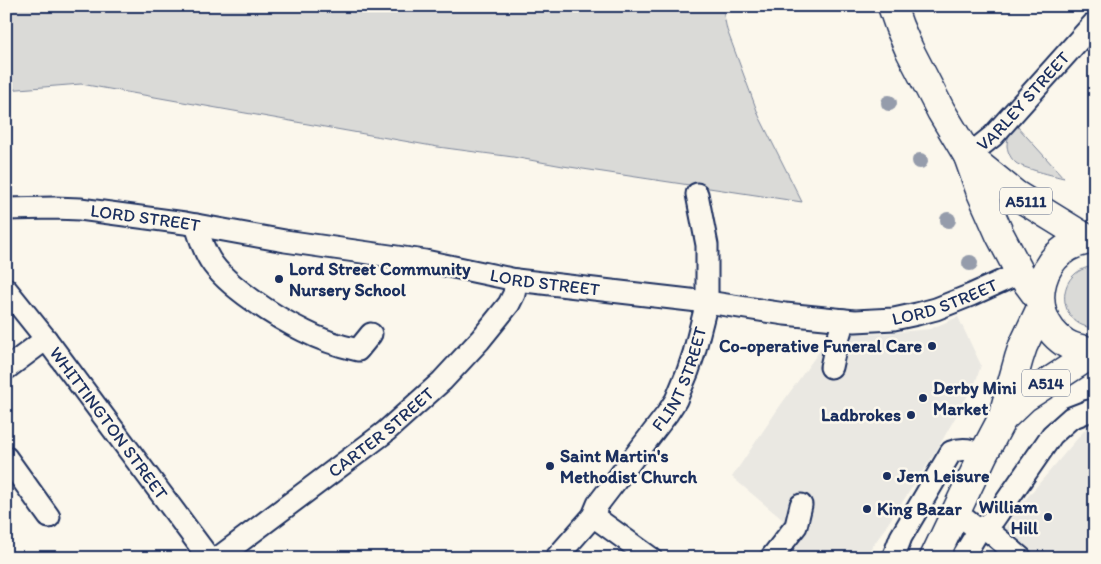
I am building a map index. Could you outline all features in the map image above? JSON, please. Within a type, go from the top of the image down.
[{"type":"main road","name":"A5111","points":[[892,6],[909,49],[941,111],[968,156],[1000,235],[1020,274],[1040,304]]},
{"type":"main road","name":"A5111","points":[[968,156],[1016,195],[1092,240]]},
{"type":"main road","points":[[1092,240],[1075,244],[1063,250],[1052,260],[1040,286],[1040,304],[1046,322],[1066,344],[1080,350],[1095,352]]},
{"type":"main road","name":"A514","points":[[934,558],[972,523],[983,455],[1002,419],[1018,358],[1040,304]]},
{"type":"main road","name":"A514","points":[[1002,419],[1024,398],[1095,352]]},
{"type":"street","name":"VARLEY STREET","points":[[968,156],[993,136],[1095,22]]},
{"type":"street","name":"FLINT STREET","points":[[556,558],[593,516],[598,504],[676,400],[694,352],[707,302],[708,245],[697,194]]},
{"type":"street","name":"LORD STREET","points":[[6,209],[80,209],[196,225],[302,244],[425,261],[516,280],[844,320],[877,321],[918,314],[936,309],[1020,274]]},
{"type":"street","points":[[196,225],[201,244],[220,274],[246,296],[305,332],[358,350],[371,334]]},
{"type":"street","name":"CARTER STREET","points":[[218,558],[384,433],[442,381],[480,340],[509,304],[514,294],[516,280]]},
{"type":"street","name":"WHITTINGTON STREET","points":[[6,289],[46,339],[209,558]]},
{"type":"street","points":[[831,367],[844,320]]},
{"type":"street","points":[[6,369],[46,339]]},
{"type":"street","points":[[972,523],[994,519],[1052,435],[1071,418],[1095,411]]},
{"type":"street","points":[[893,558],[901,537],[951,452],[959,449],[969,449],[983,455]]},
{"type":"street","points":[[6,457],[49,517]]},
{"type":"street","points":[[772,558],[796,526],[801,505]]},
{"type":"street","points":[[593,516],[651,558]]},
{"type":"street","points":[[962,558],[976,535],[972,523]]},
{"type":"street","points":[[972,523],[1021,558]]},
{"type":"shaded area","points":[[6,6],[722,6],[727,30],[759,116],[802,202],[438,147],[81,84],[6,90]]},
{"type":"shaded area","points":[[1017,126],[1064,178],[1019,165],[1011,158],[1007,143],[1009,135]]},
{"type":"shaded area","points":[[1095,266],[1095,328],[1082,325],[1073,318],[1067,309],[1065,298],[1066,287],[1072,277],[1081,270]]},
{"type":"shaded area","points":[[958,317],[981,365],[976,381],[935,453],[865,558],[759,558],[783,520],[732,477],[833,332],[877,334],[930,329]]},
{"type":"shaded area","points":[[1095,418],[1095,558],[987,558],[1019,507]]},
{"type":"place","name":"Lord Street Community Nursery School","points":[[279,279]]},
{"type":"place","name":"Co-operative Funeral Care","points":[[932,346]]},
{"type":"place","name":"Derby Mini Market","points":[[923,398]]},
{"type":"place","name":"Ladbrokes","points":[[911,415]]},
{"type":"place","name":"Saint Martin's Methodist Church","points":[[550,466]]},
{"type":"place","name":"Jem Leisure","points":[[887,476]]},
{"type":"place","name":"King Bazar","points":[[867,509]]},
{"type":"place","name":"William Hill","points":[[1048,517]]}]
